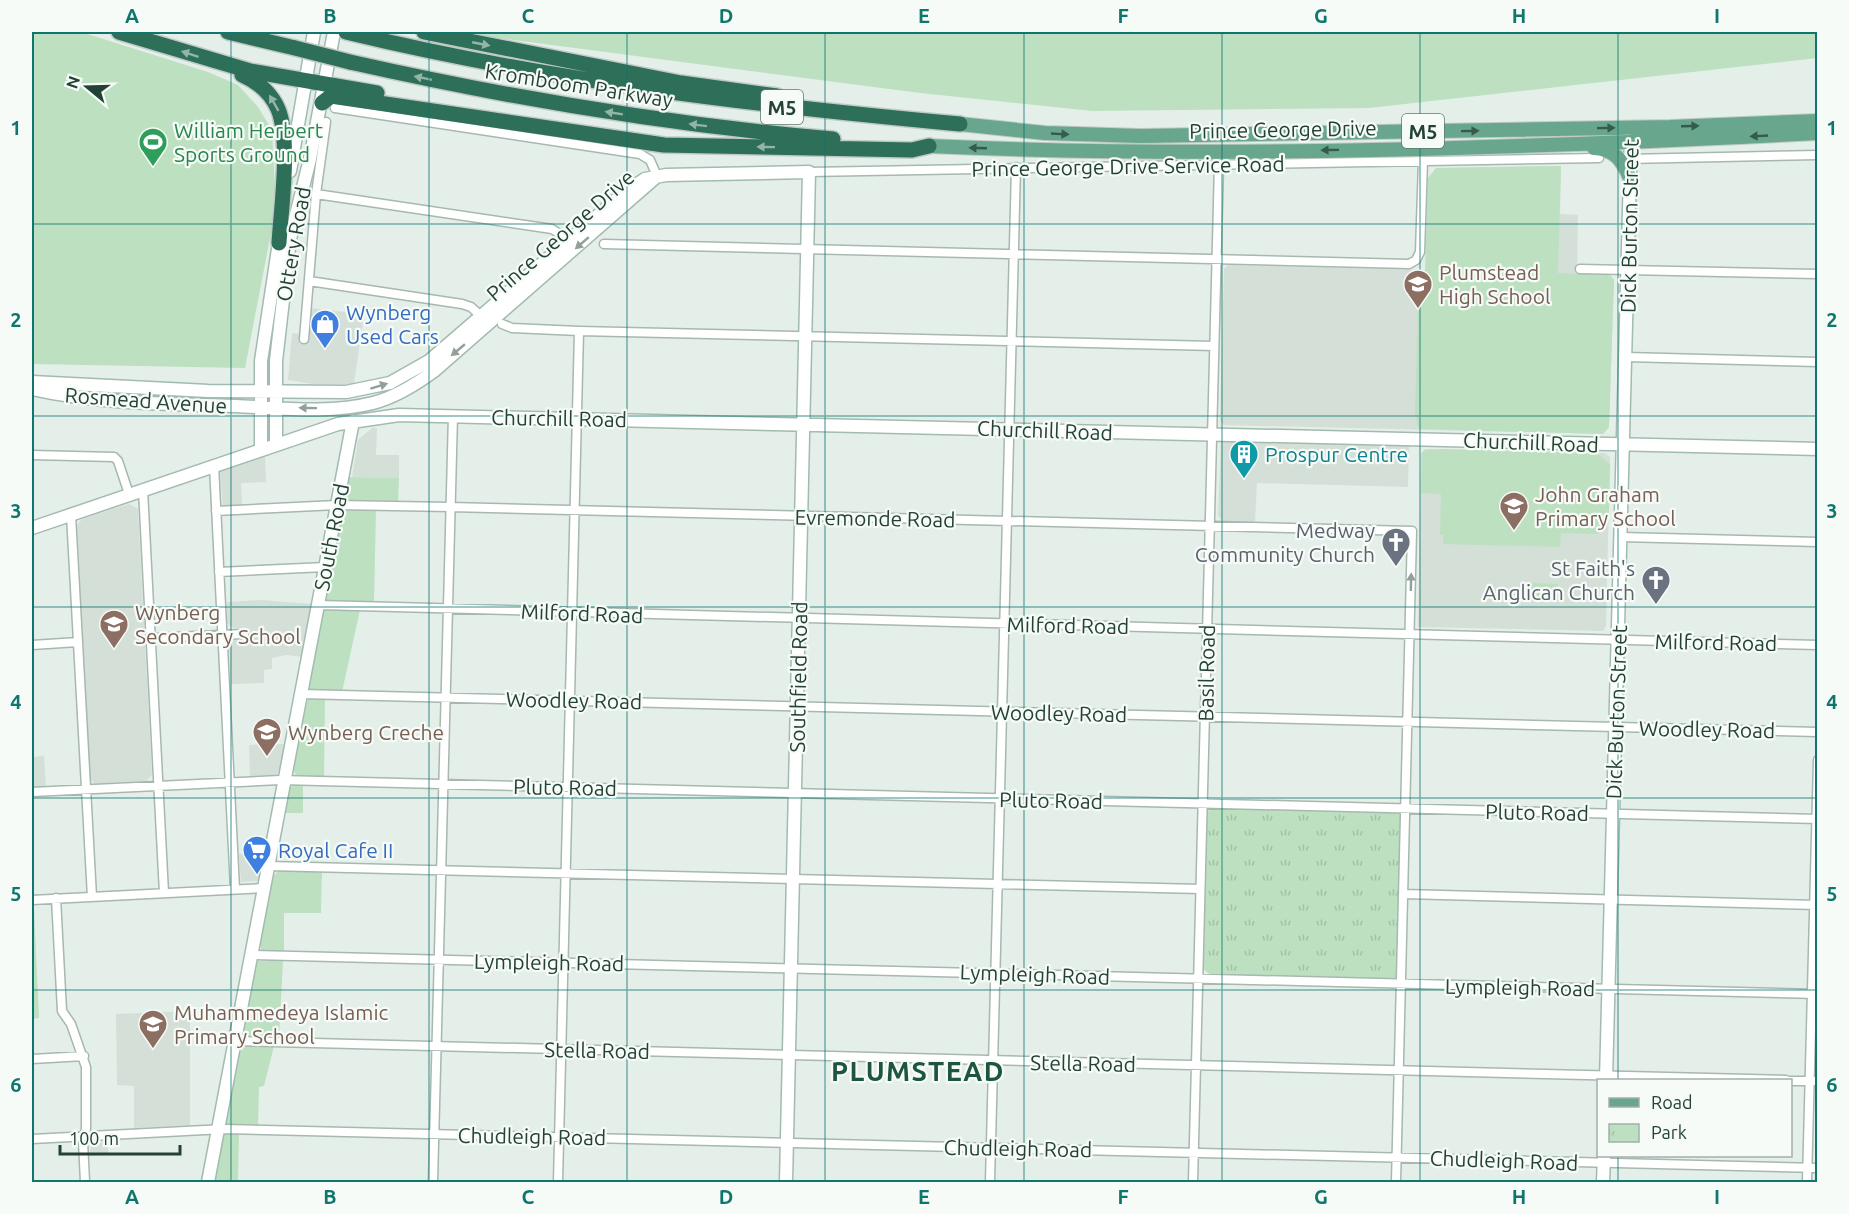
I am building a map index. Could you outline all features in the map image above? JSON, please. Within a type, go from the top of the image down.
[{"type":"highway","points":[[118,32],[258,73],[444,107],[473,116]]},
{"type":"highway","name":"Kromboom Parkway","points":[[228,32],[350,62],[498,94],[630,116],[787,135],[929,146]]},
{"type":"highway","points":[[424,32],[681,83],[893,111],[960,124]]},
{"type":"highway","name":"Kromboom Parkway","points":[[351,33],[503,65],[676,94],[788,108],[960,124]]},
{"type":"highway","points":[[213,61],[255,81],[266,90],[277,108],[282,125],[283,167],[279,243]]},
{"type":"highway","points":[[328,106],[331,96],[664,145],[912,150],[929,146]]},
{"type":"main road","name":"Prince George Drive","points":[[929,146],[1153,152],[1536,144],[1818,121]]},
{"type":"main road","name":"Prince George Drive","points":[[960,124],[1045,133],[1141,136],[1818,133]]},
{"type":"main road","points":[[1536,144],[1600,148],[1626,159],[1629,176]]},
{"type":"street","name":"Ottery Road","points":[[261,449],[263,339],[304,80],[314,32]]},
{"type":"street","name":"Ottery Road","points":[[276,445],[276,360],[290,239],[328,106],[325,84],[334,32]]},
{"type":"street","points":[[328,106],[640,154],[650,160],[657,176]]},
{"type":"street","points":[[304,339],[316,194],[326,122]]},
{"type":"street","name":"Dick Burton Street","points":[[1626,159],[1631,135]]},
{"type":"street","points":[[1626,159],[1661,156],[1818,154]]},
{"type":"street","name":"Prince George Drive Service Road","points":[[657,176],[1599,158]]},
{"type":"street","points":[[604,244],[1412,264],[1420,252],[1423,161]]},
{"type":"street","name":"Basil Road","points":[[1193,1182],[1219,164]]},
{"type":"street","points":[[990,1182],[1016,168]]},
{"type":"street","name":"Southfield Road","points":[[786,1182],[809,172]]},
{"type":"street","name":"Prince George Drive","points":[[261,392],[353,392],[390,383],[429,361],[639,182],[657,176]]},
{"type":"street","name":"Prince George Drive","points":[[261,407],[340,409],[384,399],[417,384],[490,324],[657,176]]},
{"type":"street","name":"Dick Burton Street","points":[[1606,1078],[1629,176]]},
{"type":"street","points":[[316,194],[552,229],[569,240]]},
{"type":"street","points":[[1580,269],[1818,274]]},
{"type":"street","points":[[309,281],[462,304],[471,307],[481,316]]},
{"type":"street","points":[[502,324],[512,328],[579,331],[1215,346]]},
{"type":"street","points":[[558,1182],[579,331]]},
{"type":"street","points":[[1626,357],[1818,362]]},
{"type":"street","name":"Rosmead Avenue","points":[[32,381],[261,392]]},
{"type":"street","name":"Rosmead Avenue","points":[[32,389],[94,400],[261,407]]},
{"type":"street","name":"Churchill Road","points":[[276,445],[354,421],[399,415],[453,415],[1818,449]]},
{"type":"street","points":[[433,1182],[453,415]]},
{"type":"street","name":"South Road","points":[[208,1182],[354,421]]},
{"type":"street","points":[[32,528],[276,445]]},
{"type":"street","points":[[32,455],[114,457],[118,461],[129,494]]},
{"type":"street","points":[[214,465],[235,889]]},
{"type":"street","points":[[143,490],[164,893]]},
{"type":"street","name":"Evremonde Road","points":[[216,511],[337,505],[1412,531],[1410,634]]},
{"type":"street","points":[[71,515],[92,897]]},
{"type":"street","points":[[1620,537],[1818,542]]},
{"type":"street","points":[[219,572],[326,567]]},
{"type":"street","name":"Milford Road","points":[[318,605],[1818,645]]},
{"type":"street","points":[[151,638],[244,634]]},
{"type":"street","points":[[1396,1182],[1410,634]]},
{"type":"street","points":[[32,645],[78,642]]},
{"type":"street","name":"Woodley Road","points":[[301,694],[1818,732]]},
{"type":"street","points":[[1807,1182],[1813,1081],[1818,760]]},
{"type":"street","name":"Pluto Road","points":[[32,792],[285,780],[1817,819]]},
{"type":"street","points":[[269,866],[1200,889]]},
{"type":"street","points":[[32,900],[264,888]]},
{"type":"street","points":[[1404,894],[1816,904]]},
{"type":"street","points":[[56,898],[62,1011],[71,1024],[84,1056],[87,1079],[85,1182]]},
{"type":"street","name":"Lympleigh Road","points":[[252,955],[1815,994]]},
{"type":"street","name":"Stella Road","points":[[235,1041],[1400,1070],[1667,1079]]},
{"type":"street","points":[[32,1059],[84,1056]]},
{"type":"street","name":"Stella Road","points":[[1792,1081],[1813,1081]]},
{"type":"street","name":"Chudleigh Road","points":[[32,1139],[218,1129],[1194,1153],[1604,1159],[1818,1168]]},
{"type":"street","points":[[1604,1159],[1604,1182]]},
{"type":"shaded area","name":"Plumstead High School","points":[[1561,166],[1560,214],[1578,215],[1577,274],[1610,275],[1614,280],[1609,427],[1603,434],[1224,425],[1220,421],[1224,269],[1228,265],[1425,270],[1428,178],[1436,168]]},
{"type":"shaded area","name":"Wynberg Used Cars","points":[[310,308],[364,314],[354,384],[313,384],[288,380],[292,333],[308,335]]},
{"type":"shaded area","points":[[372,428],[377,428],[376,455],[399,455],[399,478],[352,477],[358,440]]},
{"type":"shaded area","points":[[1221,440],[1409,443],[1408,487],[1257,483],[1255,522],[1224,522],[1218,516]]},
{"type":"shaded area","name":"John Graham Primary School","points":[[1425,449],[1605,453],[1610,457],[1606,626],[1603,631],[1418,627],[1421,453]]},
{"type":"shaded area","points":[[265,456],[266,482],[241,483],[242,506],[223,508],[220,471]]},
{"type":"shaded area","name":"Wynberg Secondary School","points":[[129,504],[138,509],[152,775],[146,781],[95,784],[90,779],[77,525],[82,519]]},
{"type":"shaded area","points":[[261,600],[313,604],[303,657],[286,655],[272,658],[272,669],[264,670],[264,683],[231,684],[229,644],[232,640],[245,639],[243,628],[233,628],[227,623],[227,602]]},
{"type":"shaded area","name":"Wynberg Creche","points":[[286,744],[282,769],[276,775],[250,776],[249,745]]},
{"type":"shaded area","points":[[44,756],[46,786],[32,787],[32,757]]},
{"type":"shaded area","points":[[267,852],[258,881],[241,882],[239,854]]},
{"type":"shaded area","name":"Muhammedeya Islamic Primary School","points":[[190,1011],[190,1125],[134,1128],[134,1086],[117,1085],[116,1014]]},
{"type":"shaded area","points":[[108,1141],[108,1155],[89,1156],[92,1142]]},
{"type":"green space","name":"William Herbert Sports Ground","points":[[32,32],[81,32],[208,72],[238,85],[258,107],[272,130],[276,207],[245,368],[32,364]]},
{"type":"green space","points":[[452,32],[1817,32],[1818,58],[1369,108],[1092,111],[920,93]]},
{"type":"green space","points":[[1561,166],[1558,273],[1610,275],[1614,280],[1609,427],[1603,434],[1419,429],[1415,415],[1418,308],[1433,287],[1425,278],[1428,178],[1436,168]]},
{"type":"green space","points":[[1425,450],[1596,453],[1610,464],[1609,518],[1600,518],[1599,534],[1561,533],[1560,547],[1443,544],[1443,535],[1440,535],[1441,494],[1421,493],[1422,453]]},
{"type":"green space","points":[[349,477],[399,478],[398,503],[344,501]]},
{"type":"green space","points":[[342,508],[376,509],[374,603],[325,601]]},
{"type":"green space","points":[[1524,583],[1558,584],[1558,602],[1524,601]]},
{"type":"green space","points":[[323,609],[360,610],[342,692],[311,691],[307,688]]},
{"type":"green space","points":[[308,698],[325,698],[324,778],[297,777],[293,769]]},
{"type":"green space","points":[[296,784],[303,784],[303,813],[284,813],[288,789]]},
{"type":"green space","points":[[1215,807],[1404,813],[1400,980],[1211,975],[1202,968],[1206,815]]},
{"type":"green space","points":[[279,870],[322,871],[321,913],[284,913],[284,952],[262,951],[260,945],[272,878]]},
{"type":"green space","points":[[34,908],[39,1018],[32,1019],[32,909]]},
{"type":"green space","points":[[283,961],[279,1039],[247,1038],[242,1034],[255,963]]},
{"type":"green space","points":[[242,1045],[274,1046],[264,1086],[259,1087],[258,1126],[225,1124]]},
{"type":"green space","points":[[239,1133],[238,1182],[214,1182],[223,1134]]},
{"type":"place","name":"William Herbert Sports Ground","points":[[153,168]]},
{"type":"place","name":"Plumstead High School","points":[[1418,310]]},
{"type":"place","name":"Wynberg Used Cars","points":[[325,350]]},
{"type":"place","name":"Prospur Centre","points":[[1244,480]]},
{"type":"place","name":"John Graham Primary School","points":[[1514,532]]},
{"type":"place","name":"Medway Community Church","points":[[1396,568]]},
{"type":"place","name":"St Faith's Anglican Church","points":[[1656,606]]},
{"type":"place","name":"Wynberg Secondary School","points":[[114,650]]},
{"type":"place","name":"Wynberg Creche","points":[[267,758]]},
{"type":"place","name":"Royal Cafe II","points":[[257,876]]},
{"type":"place","name":"Muhammedeya Islamic Primary School","points":[[153,1050]]},
{"type":"district","name":"PLUMSTEAD","points":[[918,1071]]}]
